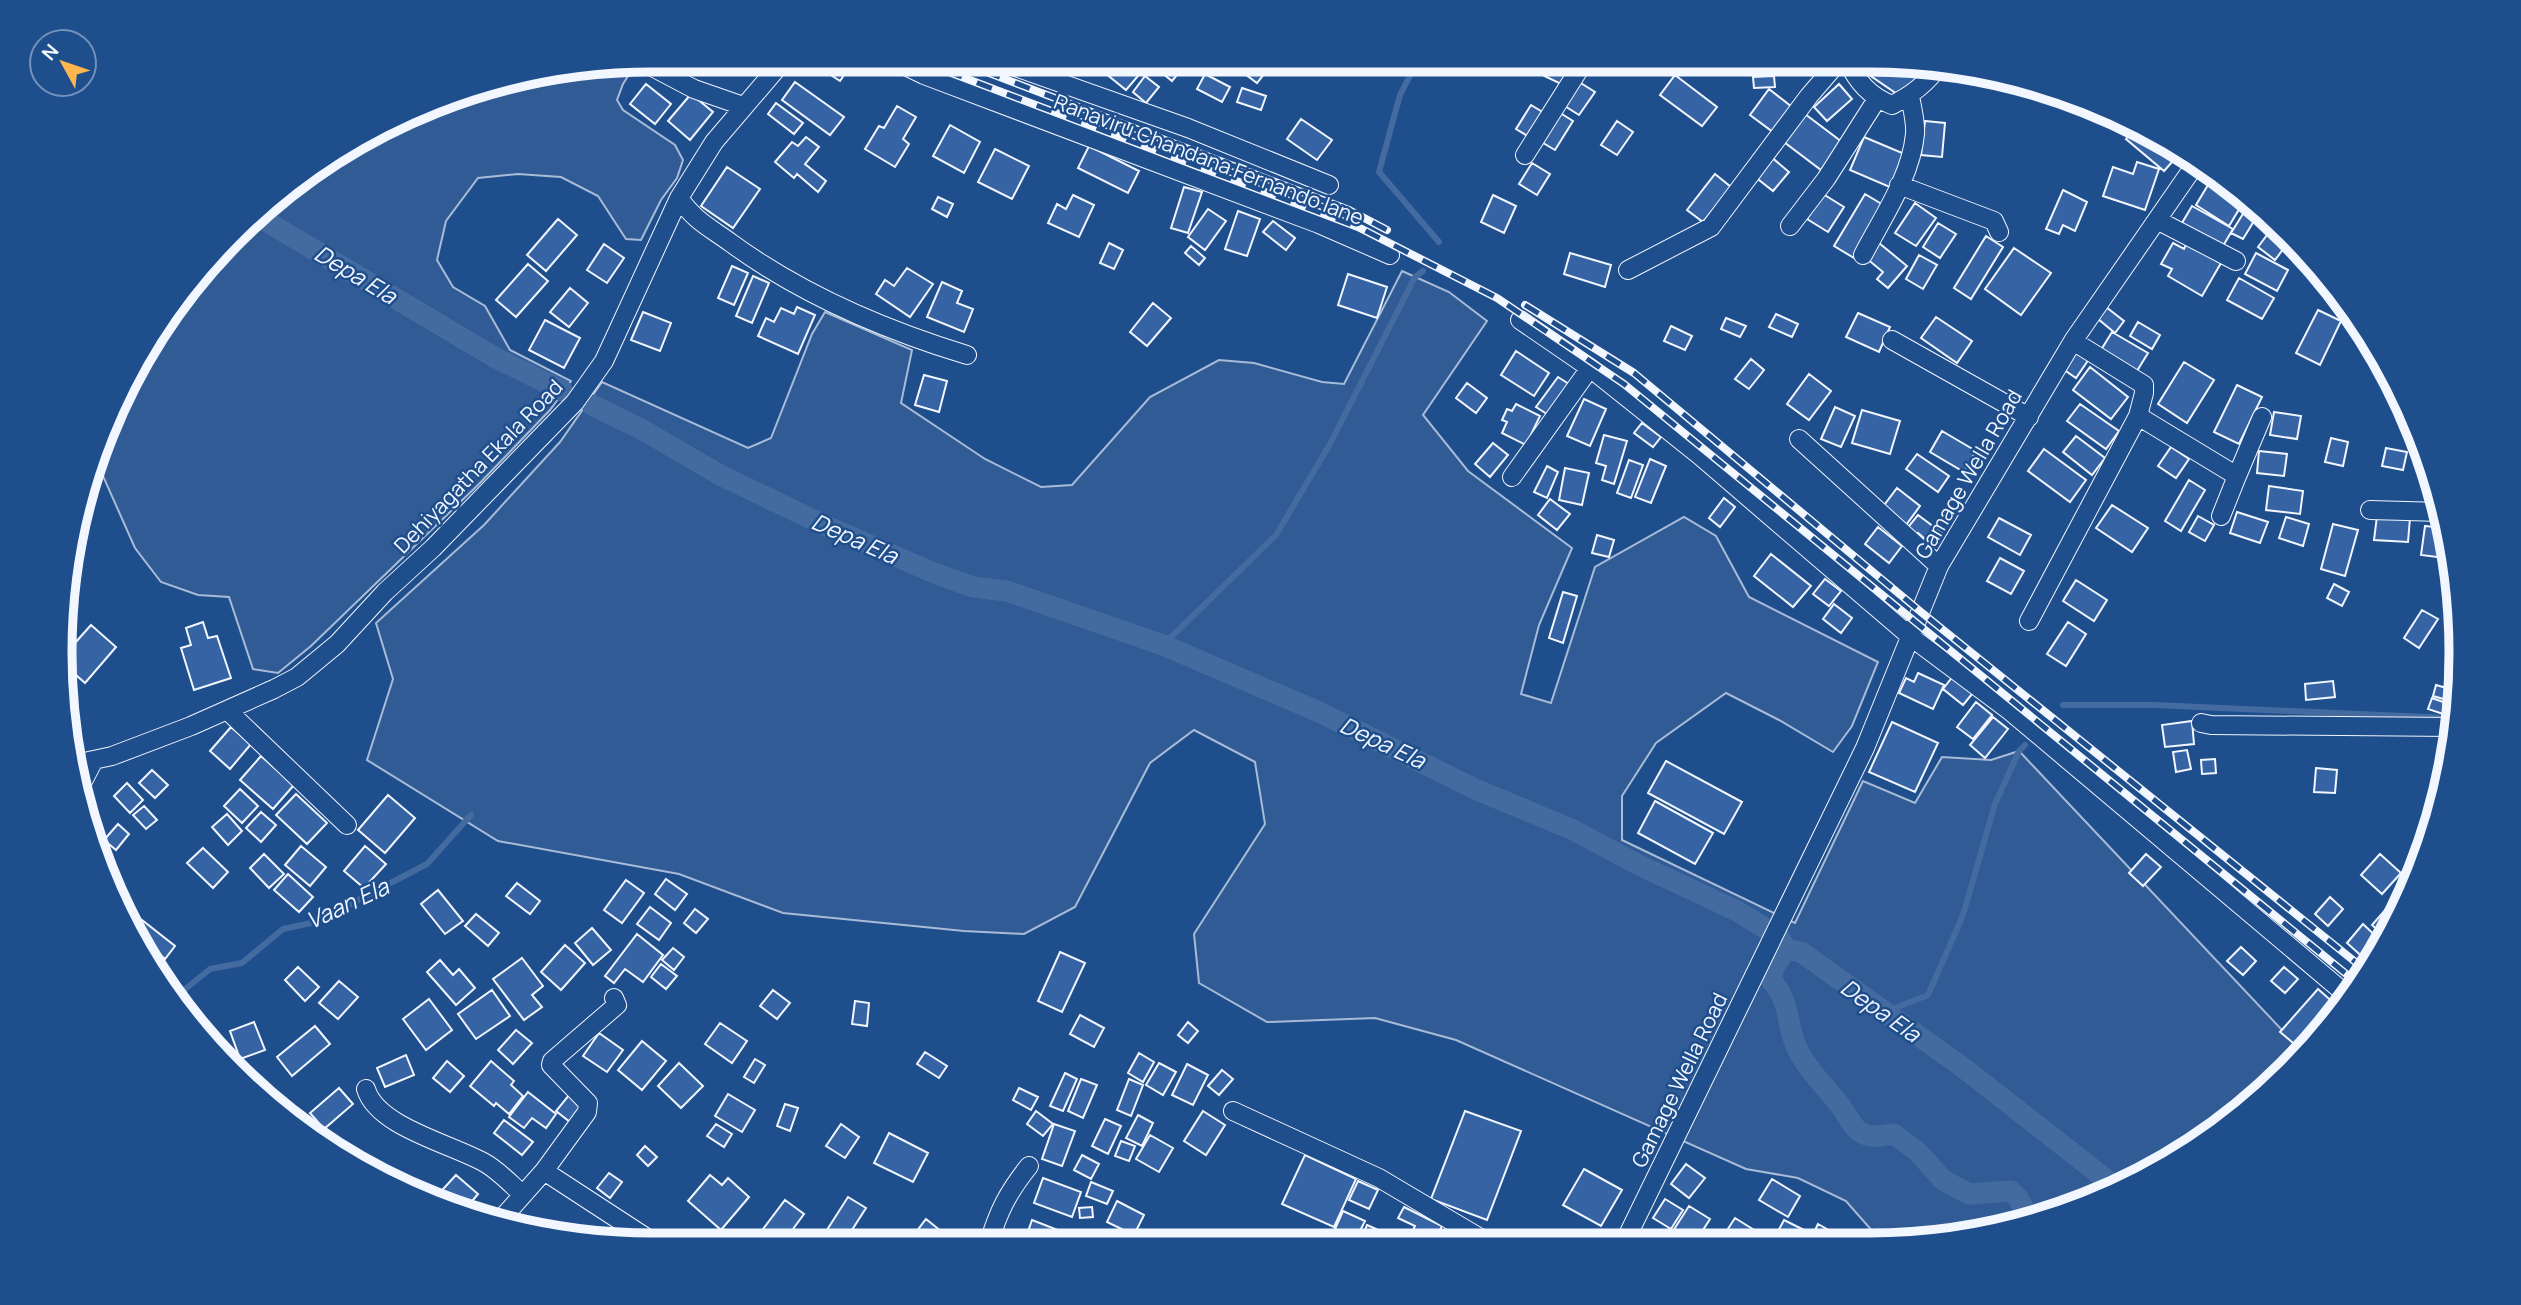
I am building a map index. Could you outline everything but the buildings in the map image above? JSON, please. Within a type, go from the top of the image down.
[{"type":"street","points":[[662,72],[694,89],[743,106]]},
{"type":"street","name":"Dehiyagatha Ekala Road","points":[[82,762],[112,756],[191,726],[297,677],[316,663],[462,519],[575,402],[604,361],[679,198],[714,142],[773,72]]},
{"type":"street","name":"Ranaviru Chandana Fernando lane","points":[[918,72],[1319,224],[1390,255]]},
{"type":"street","points":[[1030,72],[1188,128],[1329,185]]},
{"type":"street","points":[[1525,155],[1577,72]]},
{"type":"street","points":[[1628,270],[1711,228],[1830,72]]},
{"type":"street","points":[[1853,72],[1858,82],[1877,99],[1892,105],[1910,96],[1932,76]]},
{"type":"street","points":[[1863,255],[1909,160],[1915,132],[1910,96]]},
{"type":"street","points":[[1790,226],[1826,179],[1877,99]]},
{"type":"street","name":"Gamage Wella Road","points":[[1629,1233],[1865,748],[1939,566],[2073,341],[2191,170]]},
{"type":"street","points":[[1899,185],[1994,220],[1998,232]]},
{"type":"street","points":[[679,198],[692,217],[781,276],[920,341],[967,355]]},
{"type":"street","points":[[2157,220],[2236,261]]},
{"type":"street","points":[[1520,320],[1590,368],[1699,455],[1911,637],[2010,711],[2341,990]]},
{"type":"street","points":[[1892,340],[2029,417]]},
{"type":"street","points":[[2029,621],[2138,415],[2144,393],[2144,385],[2073,341]]},
{"type":"street","points":[[1512,477],[1590,368]]},
{"type":"street","points":[[2138,415],[2237,476]]},
{"type":"street","points":[[2221,516],[2262,417]]},
{"type":"street","points":[[1799,439],[1939,566]]},
{"type":"street","points":[[2370,510],[2431,512]]},
{"type":"street","points":[[227,710],[347,825]]},
{"type":"street","points":[[2201,723],[2444,726]]},
{"type":"street","points":[[86,776],[94,760]]},
{"type":"street","points":[[506,1214],[544,1171],[587,1112],[588,1103],[556,1072],[551,1065],[552,1061],[617,1004],[614,998]]},
{"type":"street","points":[[366,1089],[369,1101],[395,1122],[429,1136],[442,1146],[486,1163],[523,1195]]},
{"type":"street","points":[[1233,1111],[1379,1178],[1472,1233]]},
{"type":"street","points":[[992,1233],[1011,1189],[1029,1166]]},
{"type":"street","points":[[544,1171],[639,1233]]},
{"type":"shaded area","points":[[630,73],[617,100],[623,110],[675,145],[683,160],[677,178],[661,200],[641,240],[626,239],[598,196],[561,177],[518,174],[478,178],[446,221],[437,260],[453,287],[485,306],[510,350],[571,381],[550,410],[479,484],[311,646],[278,673],[253,669],[229,597],[198,595],[161,582],[135,548],[101,472],[132,396],[150,362],[192,299],[242,242],[299,192],[362,150],[430,116],[502,92],[532,87],[539,83],[577,77]]},
{"type":"shaded area","points":[[1402,271],[1449,292],[1487,321],[1423,415],[1468,471],[1572,548],[1539,625],[1521,694],[1551,703],[1595,567],[1684,517],[1716,536],[1749,597],[1878,662],[1852,726],[1833,752],[1726,693],[1656,743],[1622,796],[1622,840],[1795,923],[1863,781],[1915,803],[1942,757],[1991,760],[2019,751],[2296,1045],[2251,1089],[2191,1135],[2159,1155],[2091,1189],[2019,1213],[1982,1222],[1906,1232],[1874,1233],[1846,1201],[1798,1178],[1746,1169],[1456,1040],[1375,1018],[1267,1022],[1199,983],[1194,934],[1265,824],[1255,762],[1194,730],[1150,763],[1075,907],[1024,934],[964,931],[783,913],[679,874],[498,841],[367,760],[393,679],[376,623],[484,525],[560,442],[602,382],[748,448],[771,438],[812,334],[825,312],[912,350],[901,403],[985,459],[1041,487],[1072,485],[1150,397],[1219,360],[1254,363],[1322,382],[1344,384]]},
{"type":"waterway","points":[[1412,72],[1400,95],[1379,172],[1439,242]]},
{"type":"waterway","name":"Depa Ela","points":[[265,221],[494,357],[563,391]]},
{"type":"waterway","points":[[1163,645],[1276,535],[1330,444],[1415,277],[1423,271]]},
{"type":"waterway","name":"Depa Ela","points":[[592,405],[641,429],[722,476],[822,524],[973,587],[1007,591],[1163,645],[1319,712],[1475,789],[1571,829],[1641,866],[1737,911],[1779,937],[1786,949],[1801,952],[1965,1069],[2108,1181]]},
{"type":"waterway","points":[[2063,705],[2155,705],[2445,718]]},
{"type":"waterway","points":[[1885,1012],[1928,995],[1963,915],[1995,804],[2019,751],[2025,745]]},
{"type":"waterway","name":"Vaan Ela","points":[[182,992],[210,969],[242,963],[283,929],[316,922],[427,864],[471,815]]},
{"type":"waterway","points":[[1786,949],[1773,969],[1771,980],[1782,997],[1796,1046],[1811,1071],[1856,1129],[1870,1136],[1894,1134],[1919,1153],[1943,1180],[1969,1194],[2011,1191],[2025,1211]]},
{"type":"railway","points":[[949,72],[1358,227],[1497,298],[1624,384],[2350,977]]},
{"type":"railway","points":[[987,72],[1349,210],[1387,230]]},
{"type":"railway","points":[[1525,305],[1634,373],[1921,612],[2358,964]]}]
